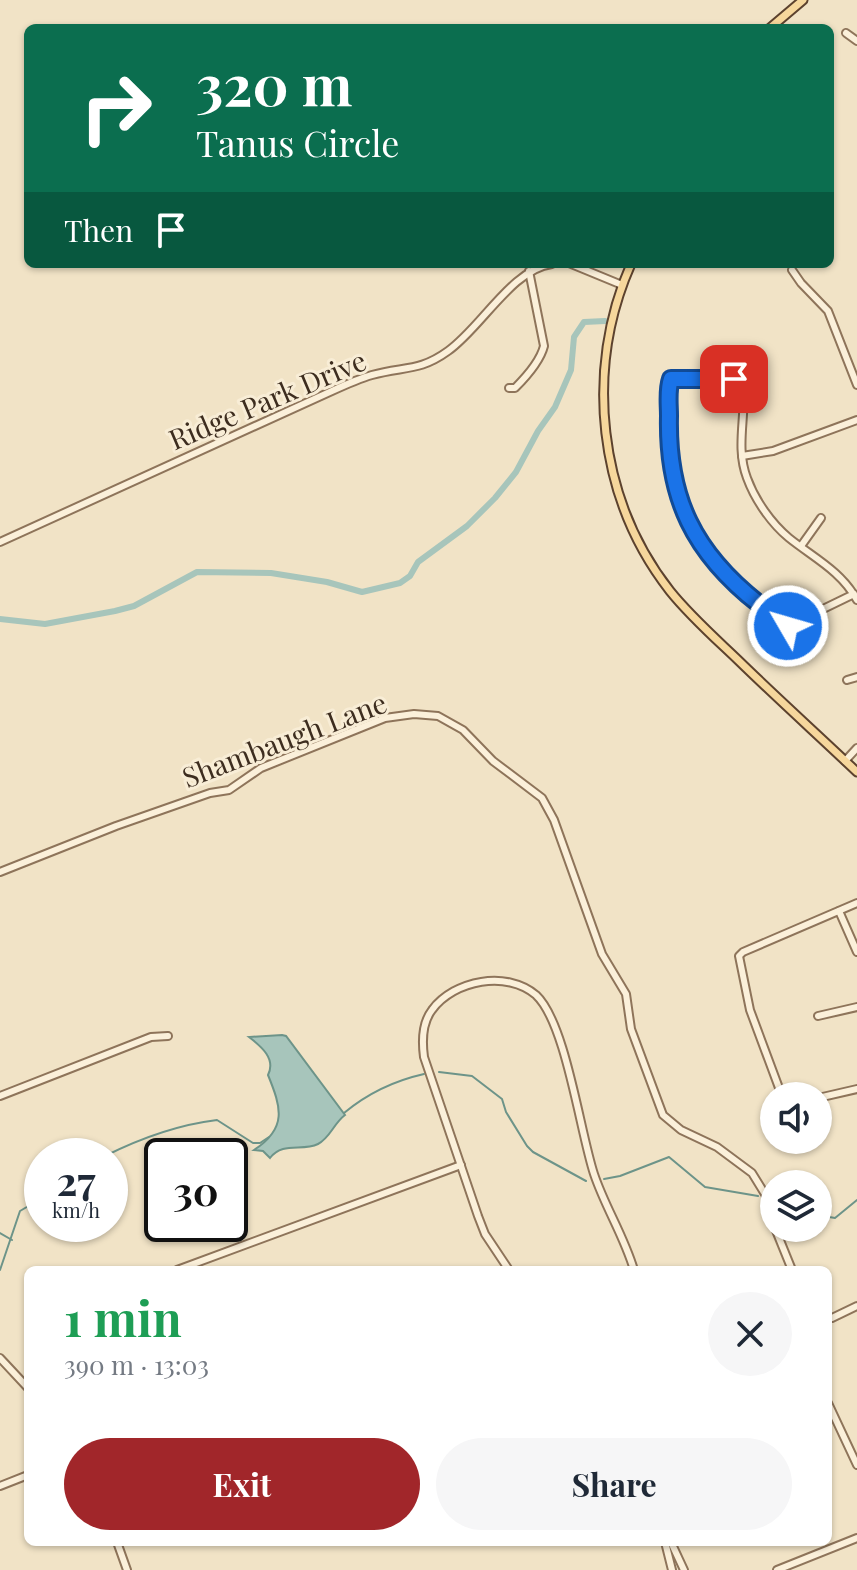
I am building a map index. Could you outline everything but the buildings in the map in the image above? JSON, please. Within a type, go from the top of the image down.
[{"type":"main road","points":[[775,24],[803,0]]},
{"type":"main road","points":[[629,268],[611,325],[606,354],[604,410],[610,459],[631,525],[655,569],[685,608],[857,772]]},
{"type":"street","points":[[846,33],[857,41]]},
{"type":"street","name":"Ridge Park Drive","points":[[0,542],[332,391],[373,375],[409,370],[435,360],[467,336],[529,271],[539,268]]},
{"type":"street","points":[[581,268],[622,285]]},
{"type":"street","points":[[792,270],[828,311],[857,385]]},
{"type":"street","points":[[509,388],[515,388],[527,374],[542,354],[544,346],[529,271]]},
{"type":"street","points":[[671,379],[741,381],[742,456],[747,478],[774,523],[801,546],[836,572],[855,597],[788,626],[726,575],[688,521],[673,483],[668,439],[671,379]]},
{"type":"street","points":[[742,456],[773,451],[857,420]]},
{"type":"street","points":[[801,546],[821,518]]},
{"type":"street","points":[[847,680],[857,677]]},
{"type":"street","name":"Shambaugh Lane","points":[[0,872],[116,826],[210,793],[229,790],[261,768],[385,718],[414,714],[438,716],[463,730],[493,761],[533,789],[549,809],[602,954],[626,994],[631,1029],[663,1115],[681,1130],[717,1147],[752,1173],[760,1186]]},
{"type":"street","points":[[845,761],[857,748]]},
{"type":"street","points":[[777,1082],[750,1010],[739,956],[857,903]]},
{"type":"street","points":[[839,911],[857,952]]},
{"type":"street","points":[[506,1266],[485,1234],[422,1044],[430,1011],[444,998],[466,987],[500,980],[533,993],[549,1013],[564,1057],[593,1172],[627,1246],[632,1266]]},
{"type":"street","points":[[818,1016],[857,1007]]},
{"type":"street","points":[[0,1096],[151,1037],[168,1036]]},
{"type":"street","points":[[832,1095],[857,1089]]},
{"type":"street","points":[[188,1266],[461,1165]]},
{"type":"street","name":"Shambaugh Lane","points":[[780,1242],[790,1266]]},
{"type":"street","points":[[832,1318],[857,1306]]},
{"type":"street","points":[[0,1358],[24,1384]]},
{"type":"street","points":[[832,1412],[857,1465]]},
{"type":"street","points":[[0,1486],[24,1477]]},
{"type":"street","points":[[777,1570],[857,1538]]},
{"type":"street","points":[[118,1546],[127,1570]]},
{"type":"street","points":[[668,1546],[671,1567],[680,1561]]},
{"type":"street","points":[[671,1546],[684,1570]]},
{"type":"water","points":[[286,1036],[345,1115],[318,1144],[287,1148],[270,1158],[263,1151],[254,1150],[272,1134],[279,1116],[278,1107],[268,1075],[269,1059],[249,1037]]},
{"type":"waterway","points":[[0,619],[45,624],[115,611],[134,606],[197,572],[271,573],[327,582],[362,592],[400,583],[410,576],[418,562],[467,526],[516,472],[555,407],[571,370],[574,337],[584,322],[605,321]]},
{"type":"waterway","points":[[439,1072],[472,1076],[502,1099],[506,1112],[533,1152],[586,1181]]},
{"type":"waterway","points":[[344,1113],[381,1089],[424,1074]]},
{"type":"waterway","points":[[128,1145],[187,1125],[217,1120],[253,1143],[260,1143],[269,1137]]},
{"type":"waterway","points":[[604,1179],[669,1157],[705,1187],[758,1196]]},
{"type":"waterway","points":[[832,1217],[857,1200]]},
{"type":"waterway","points":[[0,1270],[20,1211],[24,1209]]},
{"type":"waterway","points":[[0,1233],[12,1240]]},
{"type":"route","points":[[734,379],[678,378],[669,382],[668,439],[673,483],[688,521],[726,575],[788,626]]}]
